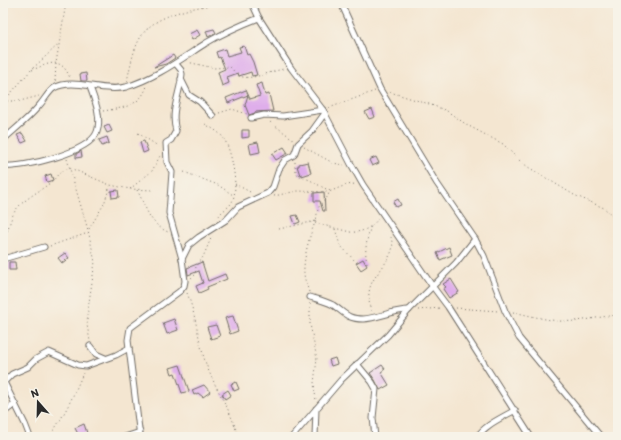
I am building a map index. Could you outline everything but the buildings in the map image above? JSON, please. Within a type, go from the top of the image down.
[{"type":"street","points":[[252,3],[258,18],[291,68],[324,112],[350,164],[363,185],[448,308],[531,437]]},
{"type":"street","points":[[341,3],[380,89],[436,182],[475,239],[484,256],[505,311],[519,338],[601,437]]},
{"type":"street","points":[[3,140],[38,107],[52,89],[62,84],[90,87],[126,87],[176,64],[208,42],[234,28],[258,18]]},
{"type":"street","points":[[125,437],[140,434],[128,340],[130,328],[176,295],[184,284],[182,259],[169,213],[172,172],[167,162],[166,143],[171,140],[176,131],[173,123],[173,114],[181,79],[181,70],[176,64]]},
{"type":"street","points":[[181,79],[189,95],[200,102],[213,116]]},
{"type":"street","points":[[3,166],[32,164],[47,161],[66,154],[94,137],[98,127],[98,111],[90,87]]},
{"type":"street","points":[[250,118],[264,115],[283,116],[324,112]]},
{"type":"street","points":[[182,259],[189,245],[226,220],[238,207],[268,193],[273,187],[279,169],[285,160],[294,155],[298,144],[312,131],[324,112]]},
{"type":"street","points":[[292,437],[316,408],[357,364],[388,335],[409,310],[465,253],[475,239]]},
{"type":"street","points":[[3,259],[44,247]]},
{"type":"street","points":[[310,296],[333,305],[341,312],[351,317],[364,319],[401,310],[409,310]]},
{"type":"street","points":[[90,346],[96,354],[105,358]]},
{"type":"street","points":[[30,437],[3,381],[12,374],[28,367],[36,359],[49,352],[78,365],[86,366],[129,348]]},
{"type":"street","points":[[357,364],[376,389],[373,418],[375,437]]},
{"type":"street","points":[[3,413],[15,404]]},
{"type":"street","points":[[314,437],[316,408]]},
{"type":"street","points":[[477,437],[481,431],[489,425],[515,410]]},
{"type":"path","points":[[52,89],[55,82],[56,63],[66,3]]},
{"type":"path","points":[[202,3],[206,5]]},
{"type":"path","points":[[126,87],[134,54],[140,38],[147,29],[155,23],[168,16],[206,5],[229,4],[255,9]]},
{"type":"path","points":[[3,101],[31,70],[59,44]]},
{"type":"path","points":[[181,60],[214,68],[230,67],[236,75],[240,77],[252,77],[291,68]]},
{"type":"path","points":[[31,70],[50,63],[60,64],[67,70],[73,84]]},
{"type":"path","points":[[98,111],[133,104],[146,90],[149,77]]},
{"type":"path","points":[[324,112],[351,99],[380,89],[429,104],[447,111],[467,125],[503,144],[518,160],[528,167],[574,195],[604,208],[618,220]]},
{"type":"path","points":[[3,101],[20,101],[48,95]]},
{"type":"path","points":[[224,111],[232,109],[241,111],[249,114],[250,118]]},
{"type":"path","points":[[204,124],[224,138],[230,154],[235,184],[232,202],[221,214],[203,257],[196,266],[195,275],[184,284],[194,314],[205,361],[228,407],[238,437]]},
{"type":"path","points":[[138,133],[163,149],[166,143]]},
{"type":"path","points":[[66,154],[89,233],[94,262],[87,325],[90,346]]},
{"type":"path","points":[[130,189],[152,171],[161,155]]},
{"type":"path","points":[[296,159],[295,170],[298,175],[303,178],[308,178],[330,192]]},
{"type":"path","points":[[3,242],[8,232],[13,214],[17,208],[54,180],[58,173],[70,168],[110,185],[137,190],[153,190]]},
{"type":"path","points":[[184,172],[218,185],[233,195]]},
{"type":"path","points":[[235,184],[260,197],[276,196],[297,191],[330,192],[350,184],[363,185]]},
{"type":"path","points":[[88,230],[104,204],[110,185]]},
{"type":"path","points":[[137,190],[151,220],[162,229],[174,234]]},
{"type":"path","points":[[316,408],[314,383],[317,359],[310,324],[310,296],[304,271],[310,234],[316,221],[320,205],[327,199],[330,192]]},
{"type":"path","points":[[315,223],[355,232],[366,230],[383,214]]},
{"type":"path","points":[[279,229],[316,221]]},
{"type":"path","points":[[367,263],[365,250],[367,238],[372,226]]},
{"type":"path","points":[[3,227],[8,232]]},
{"type":"path","points":[[334,228],[340,245],[355,261]]},
{"type":"path","points":[[44,247],[89,233]]},
{"type":"path","points":[[372,317],[368,300],[369,288],[391,253],[393,244],[391,233]]},
{"type":"path","points":[[409,310],[448,308],[505,311],[553,320],[574,322],[618,315]]},
{"type":"path","points":[[48,437],[56,427],[65,411],[86,366]]}]
